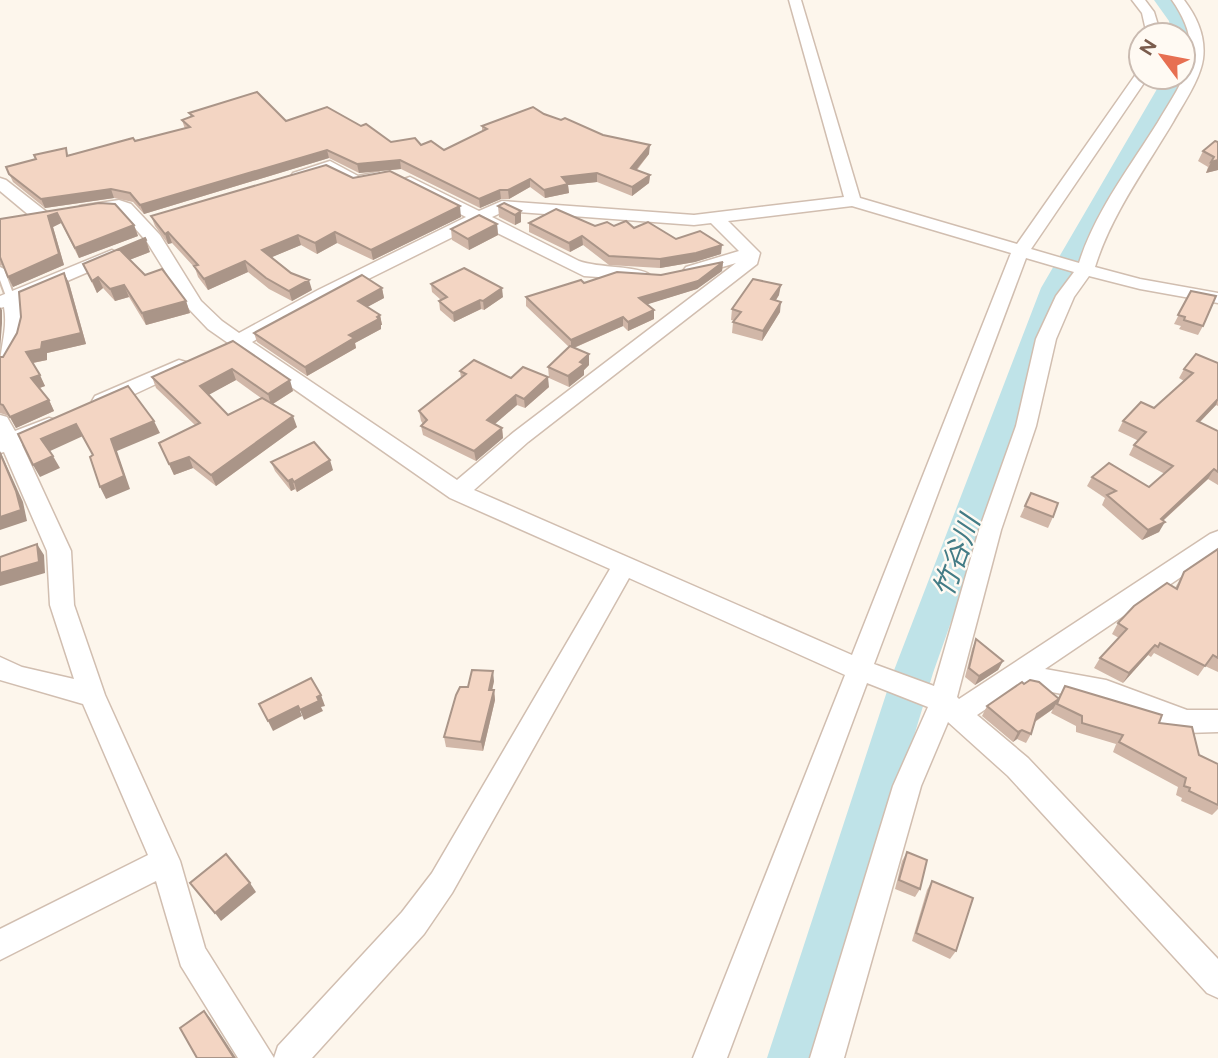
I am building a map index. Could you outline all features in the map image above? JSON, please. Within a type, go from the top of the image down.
[{"type":"street","points":[[795,0],[853,201]]},
{"type":"street","points":[[1138,0],[1148,12],[1150,21]]},
{"type":"street","points":[[827,1058],[907,786],[943,704],[989,530],[1026,426],[1046,340],[1096,236],[1180,96],[1196,61],[1196,38],[1189,15],[1178,0]]},
{"type":"street","points":[[710,1058],[867,673],[1025,251],[1132,91]]},
{"type":"street","points":[[289,179],[330,166],[355,181],[394,174],[590,272],[667,275],[699,270],[751,253]]},
{"type":"street","points":[[0,183],[54,215]]},
{"type":"street","points":[[229,345],[480,216],[502,206],[523,205],[652,219],[716,218],[853,201],[1140,284],[1218,298]]},
{"type":"street","points":[[16,220],[119,205],[125,207],[145,222],[142,244],[215,325],[229,345],[458,492],[943,704],[1018,767],[1218,982]]},
{"type":"street","points":[[458,492],[521,437],[751,260],[751,253],[716,218]]},
{"type":"street","points":[[0,362],[14,339],[18,320],[6,301],[142,244]]},
{"type":"street","points":[[196,359],[78,412],[3,437],[37,497],[59,551],[62,605],[92,695],[165,861],[192,955],[257,1058]]},
{"type":"street","points":[[943,704],[1016,674],[1218,540]]},
{"type":"street","points":[[290,1058],[413,923],[442,883],[624,566]]},
{"type":"street","points":[[0,668],[30,680],[92,695]]},
{"type":"street","points":[[1016,674],[1106,691],[1186,722],[1218,721]]},
{"type":"street","points":[[0,945],[165,861]]},
{"type":"lane","points":[[0,269],[6,301]]},
{"type":"building","points":[[257,92],[286,121],[327,107],[361,126],[366,124],[391,142],[415,138],[421,145],[431,141],[444,150],[487,129],[482,126],[533,107],[544,114],[561,120],[565,118],[603,135],[650,145],[631,168],[650,175],[632,187],[597,173],[562,177],[568,184],[544,190],[530,179],[508,190],[500,190],[479,199],[400,160],[357,164],[327,150],[140,205],[130,193],[111,189],[41,199],[9,174],[6,167],[36,159],[34,155],[66,148],[67,156],[133,138],[135,141],[190,127],[182,120],[193,116],[189,113]]},
{"type":"building","points":[[1215,141],[1218,142],[1218,160],[1211,162],[1214,157],[1203,151]]},
{"type":"building","points":[[326,165],[353,178],[390,171],[460,206],[371,250],[335,232],[315,243],[298,235],[262,250],[291,273],[309,280],[289,291],[266,278],[245,261],[204,279],[194,266],[198,265],[168,232],[165,234],[151,216]]},
{"type":"building","points":[[99,203],[115,204],[134,225],[75,248],[57,213],[48,216],[59,254],[8,277],[0,257],[0,219]]},
{"type":"building","points":[[504,203],[521,211],[515,215],[498,206]]},
{"type":"building","points":[[556,209],[595,226],[607,222],[614,226],[626,221],[634,228],[648,222],[676,239],[700,231],[722,245],[660,259],[609,256],[582,236],[569,243],[529,223]]},
{"type":"building","points":[[479,215],[497,224],[468,239],[451,229]]},
{"type":"building","points":[[145,238],[146,240],[120,250],[145,275],[162,269],[186,301],[142,313],[124,285],[110,289],[98,277],[92,281],[83,264]]},
{"type":"building","points":[[723,262],[698,281],[639,298],[654,310],[628,322],[623,317],[571,340],[526,297],[617,272],[661,275]]},
{"type":"building","points":[[464,268],[502,288],[483,301],[453,313],[439,301],[447,297],[431,284]]},
{"type":"building","points":[[64,273],[81,333],[42,342],[41,349],[26,352],[40,375],[31,378],[49,400],[10,417],[0,404],[0,357],[3,357],[17,333],[21,317],[19,292]]},
{"type":"building","points":[[362,275],[382,288],[358,301],[380,315],[377,317],[379,319],[349,335],[354,338],[305,367],[254,333]]},
{"type":"building","points":[[753,279],[781,285],[771,299],[781,302],[763,331],[733,322],[741,312],[732,309]]},
{"type":"building","points":[[1191,291],[1216,296],[1203,326],[1184,320],[1185,317],[1178,315]]},
{"type":"building","points":[[233,341],[290,380],[268,394],[232,369],[200,386],[228,415],[262,398],[293,416],[211,475],[189,457],[169,464],[159,443],[200,423],[152,377]]},
{"type":"building","points":[[570,346],[589,354],[580,362],[584,364],[568,376],[548,367]]},
{"type":"building","points":[[1196,354],[1218,363],[1218,399],[1197,421],[1218,431],[1218,472],[1214,469],[1161,519],[1165,522],[1148,530],[1107,495],[1116,491],[1092,477],[1109,463],[1149,487],[1173,466],[1134,445],[1146,432],[1123,421],[1141,402],[1154,408],[1193,373],[1184,369]]},
{"type":"building","points":[[474,360],[511,378],[523,367],[548,377],[524,399],[516,395],[487,420],[502,428],[474,451],[421,426],[427,420],[419,411],[466,374],[460,371]]},
{"type":"building","points":[[128,386],[154,421],[111,439],[124,476],[100,487],[90,457],[93,455],[76,424],[41,439],[53,456],[33,465],[18,434]]},
{"type":"building","points":[[314,442],[330,460],[294,482],[292,479],[288,481],[271,462]]},
{"type":"building","points":[[0,453],[21,510],[0,517]]},
{"type":"building","points":[[1031,493],[1058,503],[1053,517],[1025,506]]},
{"type":"building","points":[[37,544],[39,562],[0,573],[0,557]]},
{"type":"building","points":[[1218,549],[1218,658],[1213,655],[1205,666],[1160,643],[1129,673],[1100,658],[1127,629],[1118,623],[1134,606],[1167,583],[1177,589],[1184,572]]},
{"type":"building","points":[[976,639],[1003,661],[979,676],[969,668]]},
{"type":"building","points":[[472,670],[493,671],[489,690],[494,690],[481,742],[444,737],[456,695],[460,687],[468,687]]},
{"type":"building","points":[[311,678],[321,695],[317,697],[319,701],[300,710],[298,706],[268,721],[259,704]]},
{"type":"building","points":[[1030,680],[1039,682],[1059,699],[1037,714],[1031,734],[1022,730],[1018,732],[987,706],[1022,682],[1024,684]]},
{"type":"building","points":[[1065,686],[1162,715],[1159,723],[1192,727],[1199,755],[1218,764],[1218,805],[1189,791],[1190,788],[1184,786],[1186,778],[1119,742],[1123,735],[1082,723],[1082,716],[1057,704]]},
{"type":"building","points":[[907,852],[927,860],[920,889],[899,880]]},
{"type":"building","points":[[226,854],[250,883],[215,913],[190,883]]},
{"type":"building","points":[[932,881],[973,898],[956,951],[916,933]]},
{"type":"building","points":[[204,1011],[234,1058],[197,1058],[180,1028]]},
{"type":"waterway","name":"竹谷川","points":[[1164,0],[1179,21]]},
{"type":"waterway","name":"竹谷川","points":[[792,1058],[913,673],[1055,288],[1167,91]]}]
